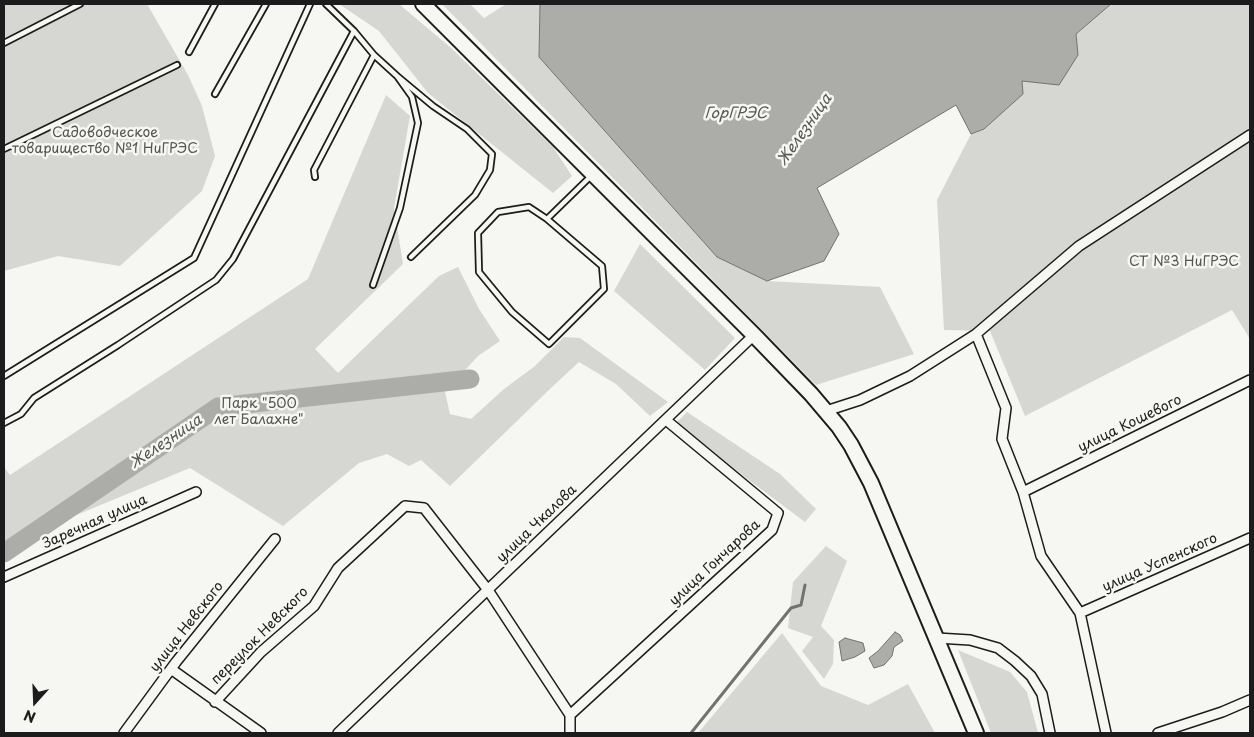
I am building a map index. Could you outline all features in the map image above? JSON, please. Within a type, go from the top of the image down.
[{"type":"main road","points":[[424,4],[594,173],[826,411],[851,446],[871,484],[976,733]]},
{"type":"street","points":[[826,411],[860,400],[910,376],[976,334],[1079,246],[1250,135]]},
{"type":"street","points":[[976,334],[1006,408],[1002,439],[1023,492],[1041,556],[1080,613],[1106,733]]},
{"type":"street","name":"улица Чкалова","points":[[338,733],[754,335]]},
{"type":"street","name":"улица Кошевого","points":[[1023,492],[1250,380]]},
{"type":"street","name":"улица Гончарова","points":[[570,715],[772,530],[778,512],[666,420]]},
{"type":"street","name":"Заречная улица","points":[[4,577],[196,492]]},
{"type":"street","name":"переулок Невского","points":[[215,702],[261,652],[314,606],[338,568],[405,506],[424,508],[488,590],[570,715]]},
{"type":"street","name":"улица Успенского","points":[[1080,613],[1250,538]]},
{"type":"street","name":"улица Невского","points":[[124,733],[171,669],[275,539]]},
{"type":"street","points":[[937,638],[970,640],[998,648],[1016,661],[1031,676],[1042,694],[1050,733]]},
{"type":"street","name":"переулок Невского","points":[[171,669],[261,733]]},
{"type":"street","points":[[1158,733],[1222,712],[1250,700]]},
{"type":"street","points":[[570,715],[570,733]]},
{"type":"lane","points":[[4,44],[80,4]]},
{"type":"lane","points":[[189,52],[214,4]]},
{"type":"lane","points":[[215,94],[266,4]]},
{"type":"lane","points":[[4,376],[194,258],[310,4]]},
{"type":"lane","points":[[326,4],[354,31],[374,55],[397,76],[433,106],[467,129],[492,154],[490,170],[475,195],[410,257]]},
{"type":"lane","points":[[4,423],[21,414],[34,398],[216,280],[233,259],[354,31]]},
{"type":"lane","points":[[315,177],[314,170],[374,55]]},
{"type":"lane","points":[[4,149],[177,66]]},
{"type":"lane","points":[[374,285],[400,208],[418,123],[412,98],[397,76]]},
{"type":"lane","points":[[547,219],[594,173]]},
{"type":"lane","points":[[529,207],[547,219],[602,266],[604,289],[548,344],[512,312],[479,272],[478,233],[498,212],[529,207]]},
{"type":"green space","name":"Садоводческое товарищество №1 НиГРЭС","points":[[4,4],[147,4],[188,75],[202,106],[215,156],[202,191],[120,266],[58,256],[4,271]]},
{"type":"green space","points":[[339,4],[399,4],[451,48],[553,147],[572,176],[553,193],[428,93],[379,31]]},
{"type":"green space","points":[[442,4],[470,4],[484,18],[506,4],[540,4],[539,57],[717,257],[767,281],[880,287],[914,354],[816,385]]},
{"type":"green space","name":"СТ №3 НиГРЭС","points":[[1111,4],[1250,4],[1250,339],[1232,310],[1025,416],[990,331],[944,330],[937,200],[971,134],[984,129],[1022,81],[1078,55],[1076,34]]},
{"type":"green space","name":"Парк \"500 лет Балахне\"","points":[[386,95],[410,116],[394,208],[403,264],[315,349],[338,373],[439,276],[458,267],[479,309],[500,341],[478,356],[445,392],[450,414],[471,419],[504,389],[535,366],[564,337],[580,338],[668,402],[650,416],[616,384],[579,362],[450,486],[421,460],[409,466],[387,454],[359,463],[283,526],[190,468],[4,545],[4,467],[10,475],[308,279]]},
{"type":"green space","points":[[640,244],[735,338],[705,370],[614,291]]},
{"type":"green space","points":[[687,412],[780,474],[816,509],[805,522],[710,451],[676,423]]},
{"type":"green space","points":[[826,546],[847,561],[821,626],[834,640],[833,664],[824,679],[802,651],[813,637],[788,628],[793,582]]},
{"type":"green space","points":[[782,633],[821,686],[868,705],[908,684],[935,733],[698,733]]},
{"type":"green space","points":[[958,650],[1010,672],[1027,692],[1038,733],[991,733]]},
{"type":"water","name":"ГорГРЭС","points":[[540,4],[1111,4],[1076,34],[1078,55],[1059,85],[1022,81],[1023,94],[984,129],[971,134],[956,105],[817,188],[839,234],[824,261],[767,281],[717,257],[539,57]]},
{"type":"water","points":[[895,632],[900,635],[903,641],[894,647],[892,656],[884,665],[874,668],[869,658]]},
{"type":"water","points":[[845,638],[863,643],[865,651],[855,657],[842,661],[839,642]]},
{"type":"waterway","name":"Железница","points":[[4,553],[218,407],[470,379]]},
{"type":"waterway","points":[[691,733],[791,608],[801,605],[805,585]]}]
